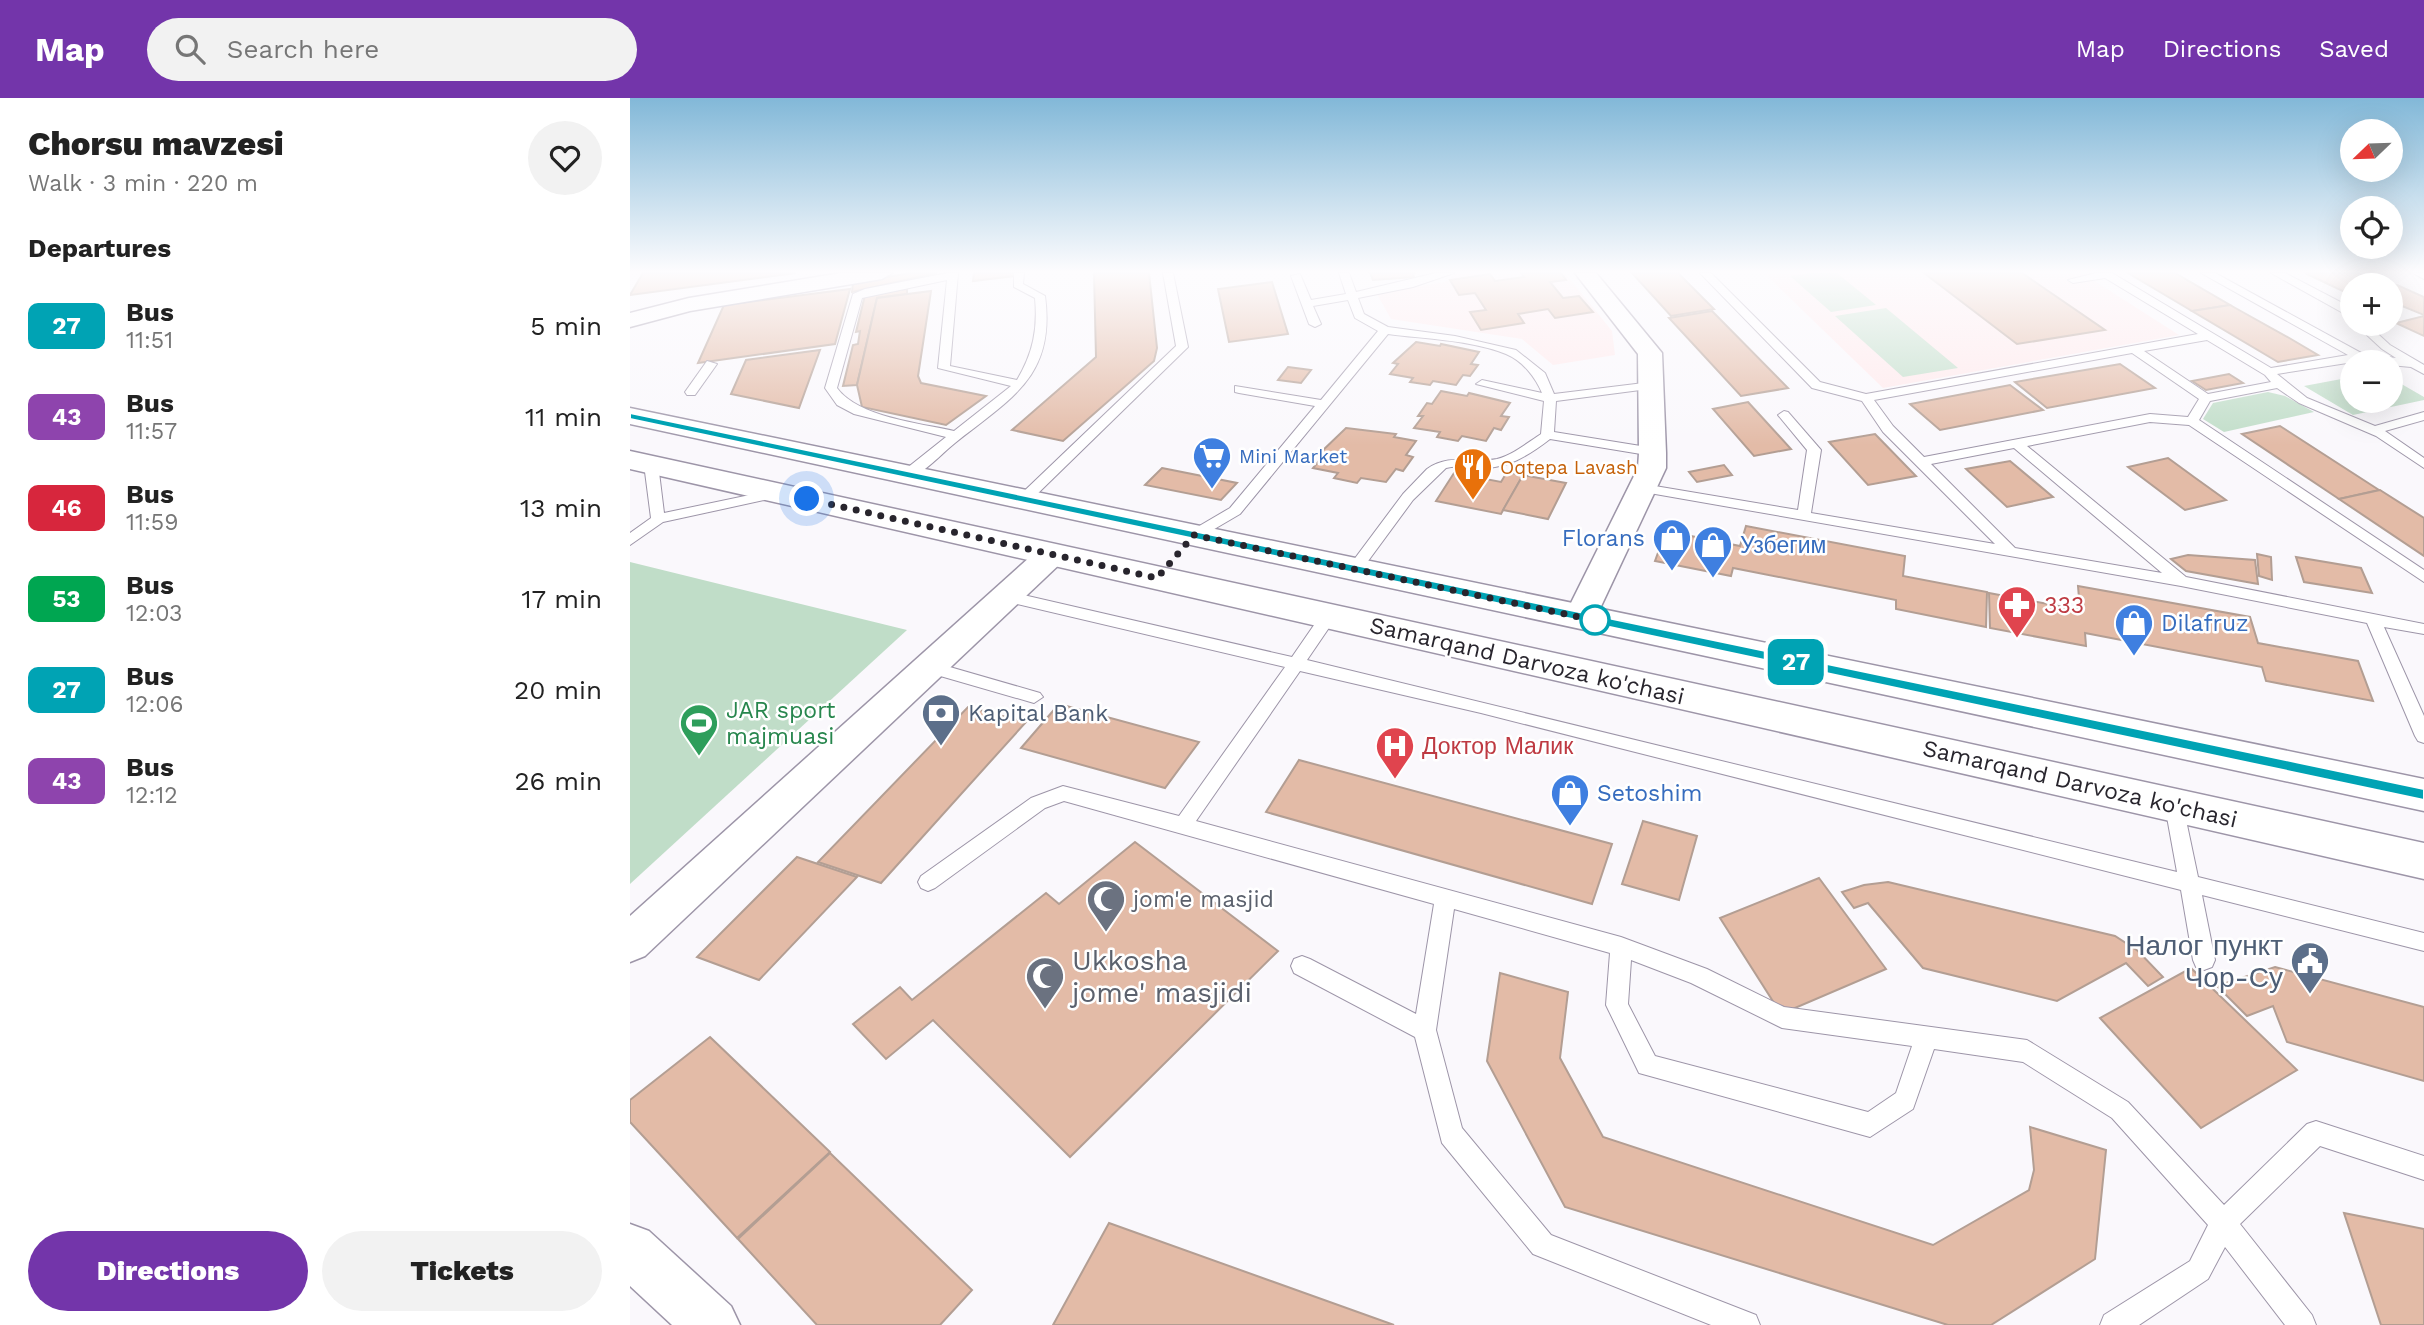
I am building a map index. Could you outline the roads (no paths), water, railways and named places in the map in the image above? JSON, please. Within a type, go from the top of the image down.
[{"type":"main road","points":[[630,416],[2424,795]]},
{"type":"main road","name":"Samarqand Darvoza ko'chasi","points":[[641,462],[2424,861]]},
{"type":"main road","points":[[1157,578],[1194,535]]},
{"type":"street","points":[[1580,617],[1652,468],[1648,386],[1650,353],[1631,330]]},
{"type":"street","points":[[630,943],[1052,554]]},
{"type":"street","points":[[630,1250],[712,1325]]},
{"type":"lane","points":[[847,330],[831,388],[841,402],[858,411],[956,436]]},
{"type":"lane","points":[[947,330],[944,368],[1021,384]]},
{"type":"lane","points":[[907,475],[1021,384],[1042,341],[1042,330]]},
{"type":"lane","points":[[1024,499],[1182,347],[1179,330]]},
{"type":"lane","points":[[1194,535],[1235,511],[1385,330]]},
{"type":"lane","points":[[1387,330],[1455,339],[1512,352],[1541,376],[1550,399],[1546,435]]},
{"type":"lane","points":[[1761,330],[1816,385],[1866,398],[2209,336]]},
{"type":"lane","points":[[2199,330],[2269,372],[2278,384],[2336,417],[2374,430],[2424,464]]},
{"type":"lane","points":[[2310,330],[2347,350]]},
{"type":"lane","points":[[2374,336],[2418,367]]},
{"type":"lane","points":[[2135,350],[2206,398],[2278,384]]},
{"type":"lane","points":[[2269,372],[2340,360]]},
{"type":"lane","points":[[691,392],[711,363]]},
{"type":"lane","points":[[1482,384],[1550,399],[1570,394],[1648,386]]},
{"type":"lane","points":[[1239,389],[1325,404]]},
{"type":"lane","points":[[1866,398],[1888,429],[2012,553]]},
{"type":"lane","points":[[2192,421],[2206,398]]},
{"type":"lane","points":[[1784,415],[1814,450],[1804,514]]},
{"type":"lane","points":[[2374,430],[2424,416]]},
{"type":"lane","points":[[1921,462],[2150,418],[2192,421],[2424,577]]},
{"type":"lane","points":[[1355,569],[1413,491],[1440,465],[1454,462],[1486,465],[1517,457],[1546,435],[1653,452]]},
{"type":"lane","points":[[2016,443],[2181,580]]},
{"type":"lane","points":[[641,462],[658,519]]},
{"type":"lane","points":[[1643,488],[2181,580],[2424,629]]},
{"type":"lane","points":[[630,540],[658,519],[779,493]]},
{"type":"lane","points":[[1006,596],[1480,707],[2424,942]]},
{"type":"lane","points":[[1183,825],[1329,616]]},
{"type":"lane","points":[[2374,621],[2424,736]]},
{"type":"lane","points":[[929,667],[1034,697]]},
{"type":"lane","points":[[928,882],[1038,803],[1063,793],[1620,947],[1699,976],[1782,1017],[2026,1051],[2120,1110],[2223,1223],[2302,1325]]},
{"type":"lane","points":[[2175,806],[2204,960]]},
{"type":"lane","points":[[1445,898],[1425,1030],[1451,1135],[1542,1245],[1746,1325]]},
{"type":"lane","points":[[1620,947],[1617,1005],[1647,1065],[1870,1125],[1905,1101],[1926,1037]]},
{"type":"lane","points":[[1302,966],[1425,1030]]},
{"type":"lane","points":[[2114,1325],[2199,1270],[2223,1223],[2316,1133],[2424,1168]]},
{"type":"place","name":"Mini Market","points":[[1212,490]]},
{"type":"place","name":"Oqtepa Lavash","points":[[1473,501]]},
{"type":"place","name":"Florans","points":[[1672,572]]},
{"type":"place","name":"Узбегим","points":[[1713,579]]},
{"type":"place","name":"333","points":[[2017,639]]},
{"type":"place","name":"Dilafruz","points":[[2134,657]]},
{"type":"place","name":"Kapital Bank","points":[[941,747]]},
{"type":"place","name":"JAR sport majmuasi","points":[[699,757]]},
{"type":"place","name":"Доктор Малик","points":[[1395,780]]},
{"type":"place","name":"Setoshim","points":[[1570,827]]},
{"type":"place","name":"jom'e masjid","points":[[1106,933]]},
{"type":"place","name":"Налог пункт Чор-Су","points":[[2310,995]]},
{"type":"place","name":"Ukkosha jome' masjidi","points":[[1045,1010]]}]
